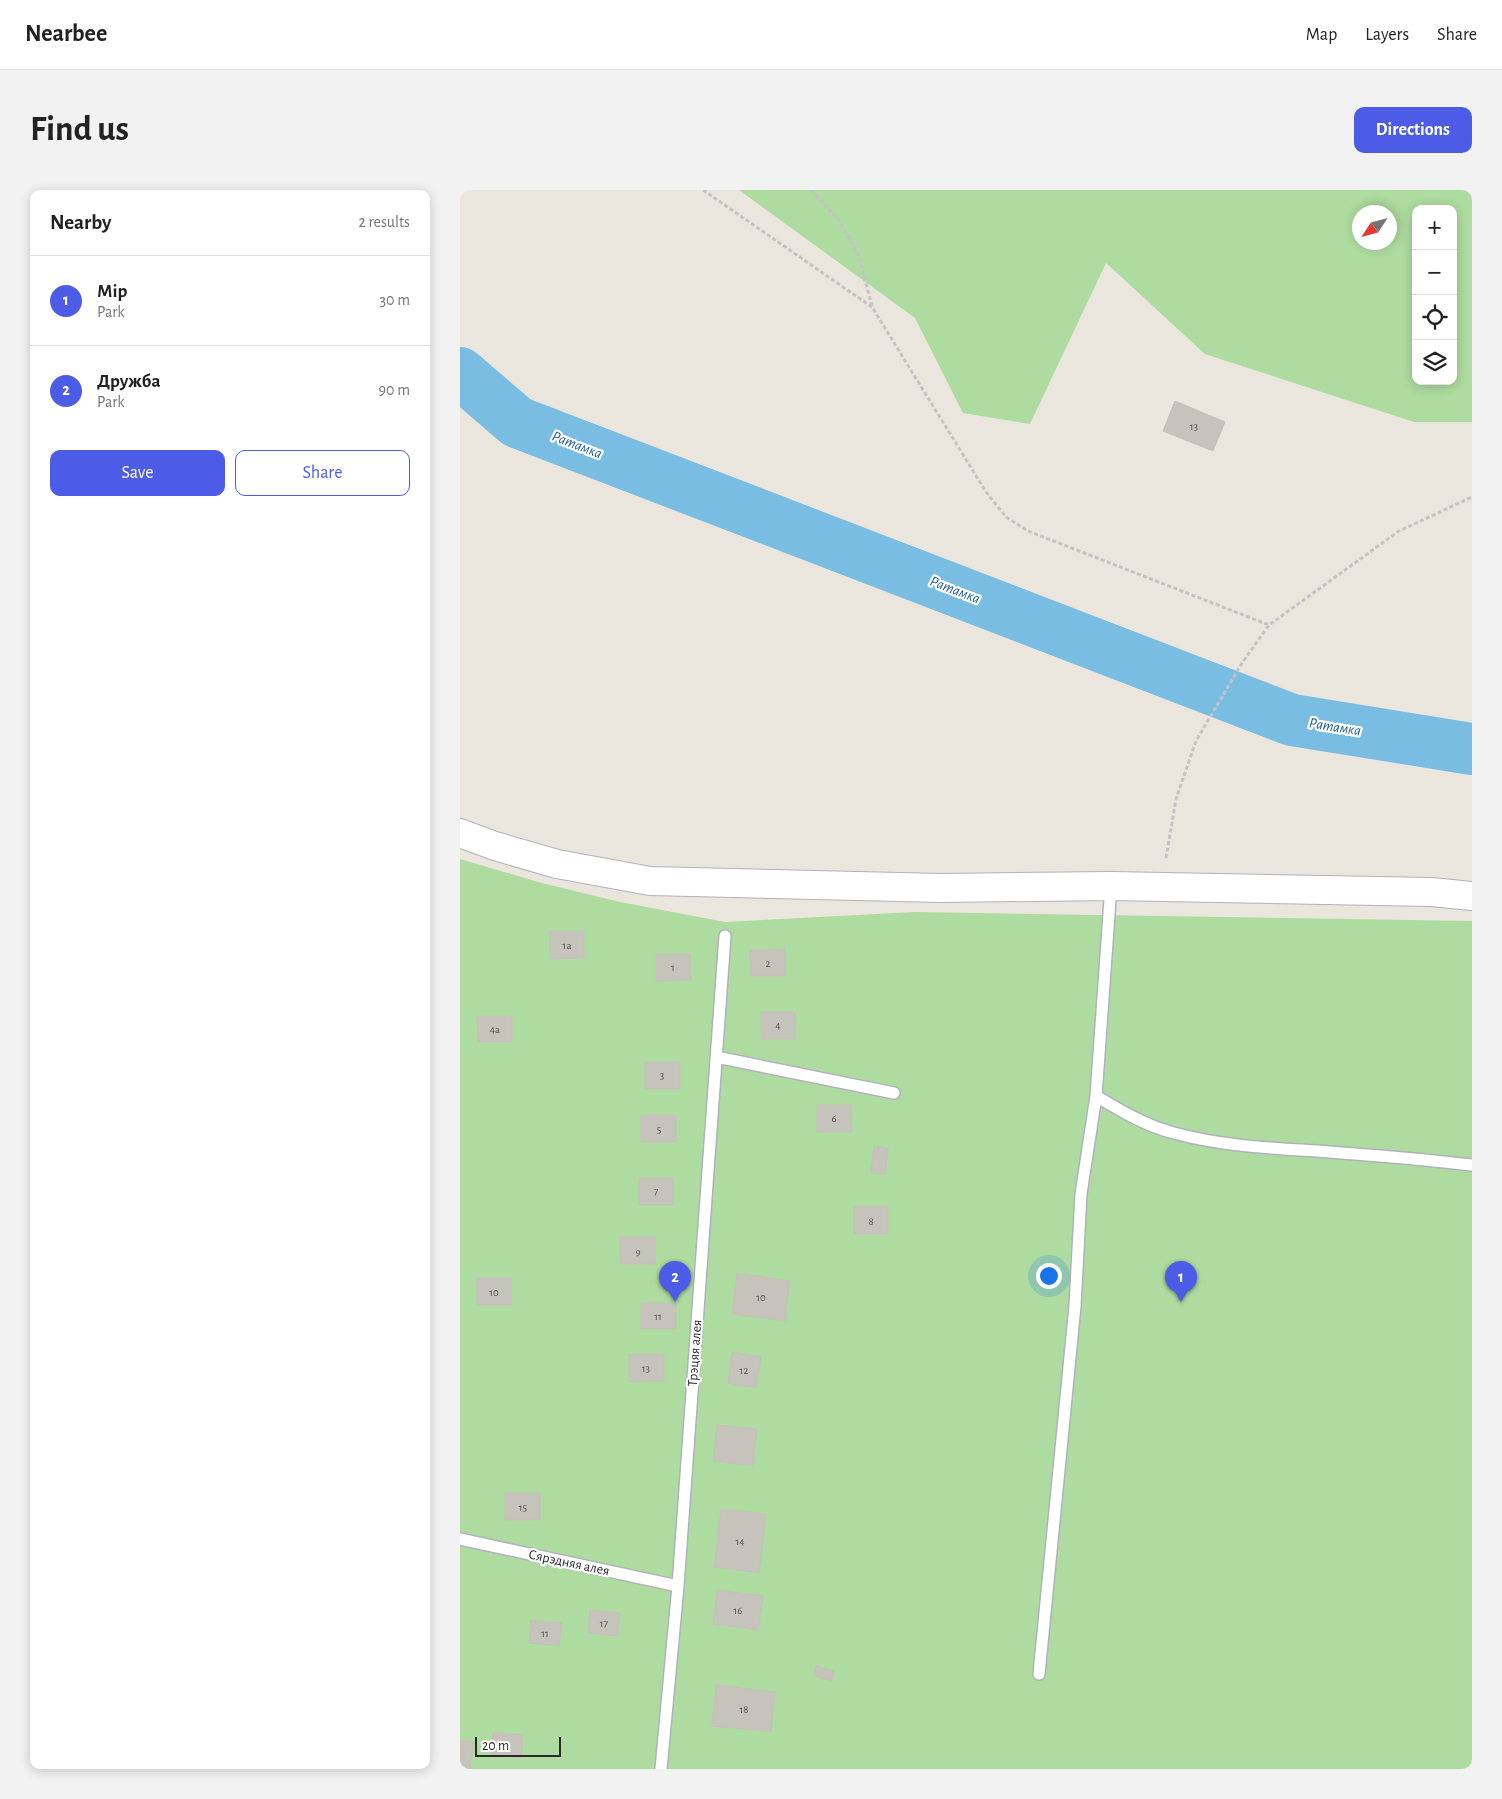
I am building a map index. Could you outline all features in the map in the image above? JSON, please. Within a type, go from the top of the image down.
[{"type":"street","points":[[460,833],[495,846],[557,864],[650,881],[942,888],[1111,886],[1432,892],[1472,896]]},
{"type":"lane","points":[[1039,1674],[1075,1306],[1081,1194],[1096,1096],[1111,886]]},
{"type":"lane","name":"Трэцяя алея","points":[[661,1769],[678,1586],[724,936]]},
{"type":"lane","points":[[716,1057],[894,1094]]},
{"type":"lane","points":[[1096,1096],[1135,1118],[1173,1133],[1206,1140],[1253,1147],[1376,1155],[1472,1165]]},
{"type":"lane","name":"Сярэдняя алея","points":[[460,1540],[678,1586]]},
{"type":"path","points":[[703,190],[872,307]]},
{"type":"path","points":[[811,190],[838,219],[858,254],[872,307],[986,492],[1006,517],[1028,531],[1268,625]]},
{"type":"path","points":[[1165,887],[1166,851],[1176,798],[1196,741],[1242,663],[1268,625],[1399,531],[1472,497]]},
{"type":"green space","points":[[739,190],[1472,190],[1472,422],[1414,422],[1205,354],[1106,263],[1030,424],[963,413],[915,318]]},
{"type":"green space","points":[[460,859],[542,883],[620,902],[725,922],[915,912],[1472,921],[1472,1769],[460,1769]]},
{"type":"building","points":[[1175,401],[1225,422],[1213,451],[1163,431]]},
{"type":"building","points":[[550,931],[584,931],[584,958],[550,959]]},
{"type":"building","points":[[785,949],[785,976],[751,976],[750,950]]},
{"type":"building","points":[[656,954],[690,954],[691,980],[656,981]]},
{"type":"building","points":[[761,1012],[795,1012],[796,1039],[761,1039]]},
{"type":"building","points":[[477,1016],[512,1016],[512,1042],[478,1042]]},
{"type":"building","points":[[645,1062],[680,1062],[680,1089],[645,1089]]},
{"type":"building","points":[[817,1105],[851,1105],[852,1132],[817,1132]]},
{"type":"building","points":[[641,1115],[676,1115],[676,1142],[641,1142]]},
{"type":"building","points":[[874,1146],[888,1148],[885,1175],[871,1173]]},
{"type":"building","points":[[639,1178],[673,1178],[673,1205],[639,1205]]},
{"type":"building","points":[[854,1207],[888,1207],[888,1234],[854,1234]]},
{"type":"building","points":[[620,1237],[655,1237],[655,1264],[620,1264]]},
{"type":"building","points":[[737,1273],[790,1281],[785,1321],[732,1314]]},
{"type":"building","points":[[477,1278],[511,1278],[511,1305],[477,1305]]},
{"type":"building","points":[[641,1303],[676,1303],[676,1329],[641,1329]]},
{"type":"building","points":[[732,1352],[761,1357],[756,1388],[728,1383]]},
{"type":"building","points":[[629,1354],[664,1354],[664,1381],[629,1382]]},
{"type":"building","points":[[717,1425],[757,1429],[753,1466],[713,1461]]},
{"type":"building","points":[[505,1493],[540,1493],[540,1520],[505,1520]]},
{"type":"building","points":[[721,1509],[766,1514],[759,1573],[714,1567]]},
{"type":"building","points":[[717,1590],[763,1596],[758,1630],[713,1624]]},
{"type":"building","points":[[590,1610],[620,1613],[618,1636],[588,1633]]},
{"type":"building","points":[[531,1620],[562,1623],[559,1646],[529,1643]]},
{"type":"building","points":[[816,1666],[834,1671],[832,1681],[814,1676]]},
{"type":"building","points":[[716,1685],[775,1692],[771,1732],[712,1726]]},
{"type":"building","points":[[493,1732],[523,1735],[521,1758],[491,1755]]},
{"type":"building","points":[[460,1740],[474,1742],[470,1769],[460,1768]]},
{"type":"waterway","name":"Ратамка","points":[[460,373],[517,422],[1292,720],[1472,749]]},
{"type":"place","name":"Дружба","points":[[675,1302]]},
{"type":"place","name":"Мір","points":[[1181,1302]]}]
